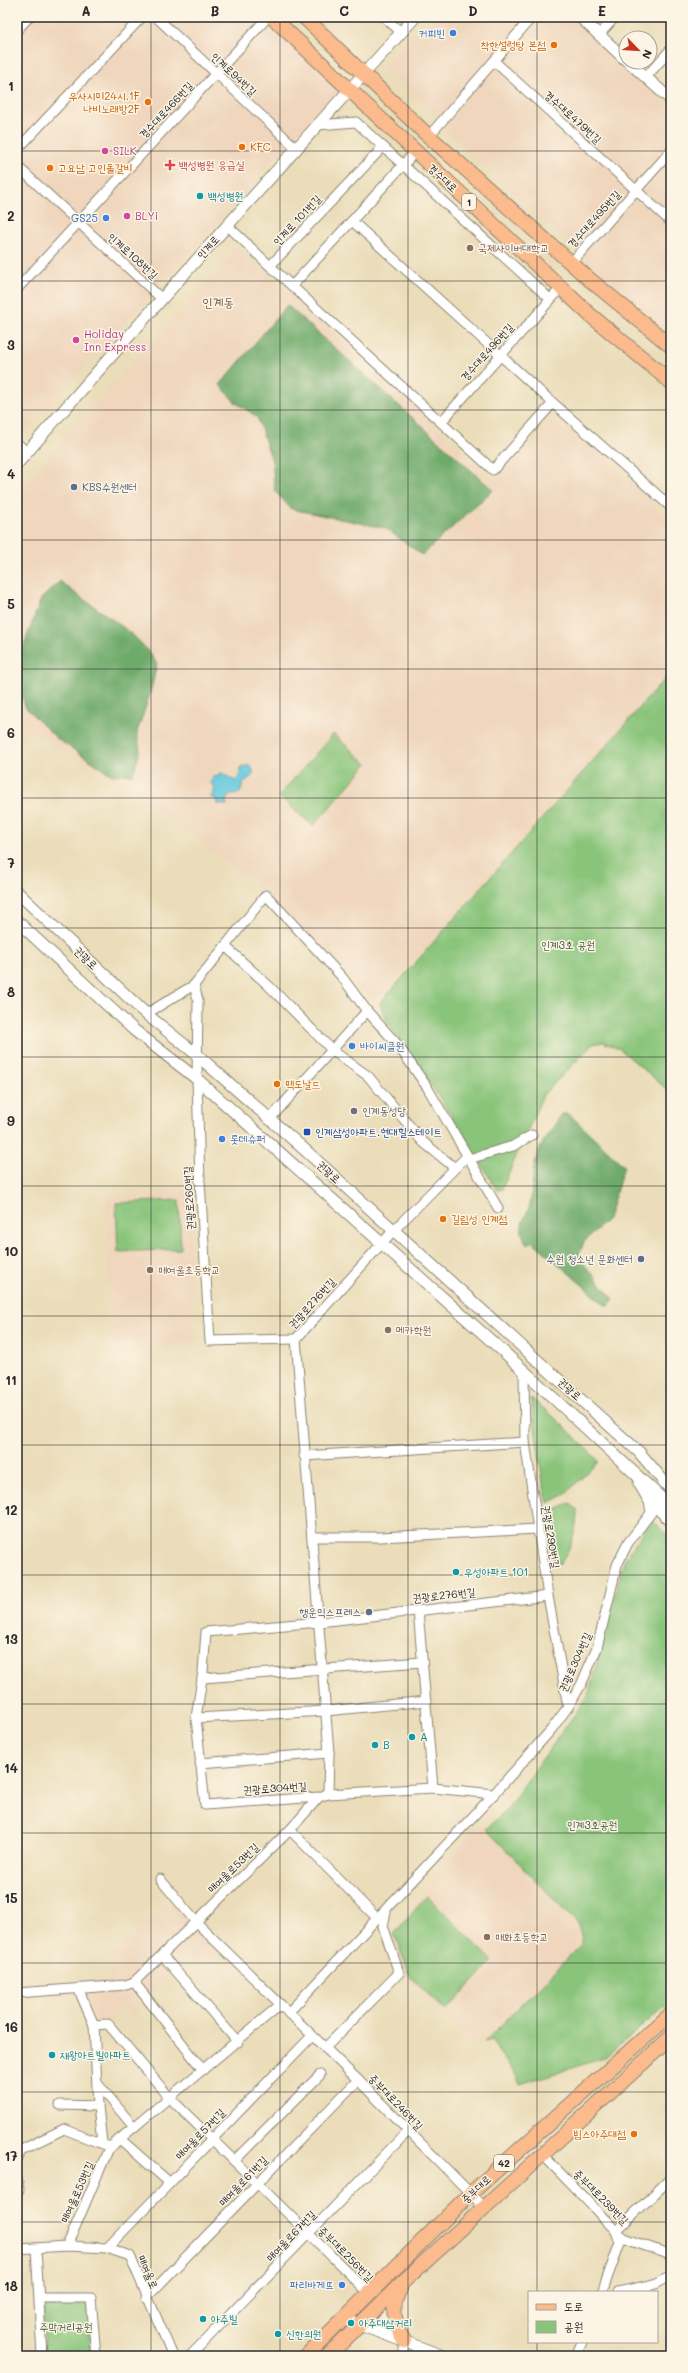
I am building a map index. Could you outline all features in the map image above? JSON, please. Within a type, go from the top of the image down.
[{"type":"main road","name":"경수대로","points":[[272,17],[561,288],[671,382]]},
{"type":"main road","name":"경수대로","points":[[304,17],[429,136],[571,263],[671,346]]},
{"type":"main road","name":"중부대로","points":[[306,2356],[470,2194],[671,2014]]},
{"type":"main road","name":"중부대로","points":[[328,2356],[405,2280],[671,2037]]},
{"type":"main road","points":[[404,2341],[397,2330],[394,2314],[394,2299],[405,2280]]},
{"type":"street","points":[[17,30],[29,17]]},
{"type":"street","points":[[17,150],[142,17]]},
{"type":"street","name":"인계로94번길","points":[[156,17],[296,148]]},
{"type":"street","name":"경수대로466번길","points":[[17,289],[268,17]]},
{"type":"street","points":[[384,17],[401,32]]},
{"type":"street","name":"인계로","points":[[17,464],[162,298],[296,148],[350,91],[415,17]]},
{"type":"street","points":[[429,136],[532,17]]},
{"type":"street","points":[[580,17],[618,53]]},
{"type":"street","points":[[599,35],[615,17]]},
{"type":"street","points":[[646,77],[671,49]]},
{"type":"street","name":"경수대로479번길","points":[[494,61],[635,190]]},
{"type":"street","points":[[638,70],[671,100]]},
{"type":"street","points":[[318,125],[356,122],[550,299]]},
{"type":"street","name":"인계로 101번길","points":[[270,266],[383,147]]},
{"type":"street","name":"경수대로495번길","points":[[571,263],[671,150]]},
{"type":"street","points":[[292,286],[415,152]]},
{"type":"street","name":"인계로108번길","points":[[17,166],[162,298]]},
{"type":"street","name":"경수대로495번길","points":[[635,190],[671,222]]},
{"type":"street","points":[[352,221],[501,354],[553,403],[671,507]]},
{"type":"street","points":[[227,225],[493,470],[553,403]]},
{"type":"street","points":[[483,238],[494,226]]},
{"type":"street","name":"경수대로496번길","points":[[443,423],[501,354],[561,288]]},
{"type":"street","points":[[17,443],[27,452]]},
{"type":"street","name":"권광로","points":[[17,892],[146,1014],[196,1054],[640,1454],[671,1480]]},
{"type":"street","points":[[146,1014],[194,984],[266,895],[342,977],[368,1012],[397,1044],[418,1075],[498,1208]]},
{"type":"street","name":"권광로","points":[[17,921],[134,1030],[196,1079],[524,1371],[632,1473],[671,1507]]},
{"type":"street","points":[[225,946],[269,986],[332,1051],[368,1076],[423,1142],[455,1168]]},
{"type":"street","name":"권광로260번길","points":[[194,984],[198,1000],[199,1030],[196,1054],[196,1079],[200,1181],[210,1341],[296,1339]]},
{"type":"street","points":[[269,1120],[368,1012]]},
{"type":"street","points":[[468,1158],[513,1146],[532,1135]]},
{"type":"street","name":"권광로276번길","points":[[328,1794],[329,1753],[326,1710],[304,1456],[296,1339],[393,1231],[455,1168],[468,1158]]},
{"type":"street","name":"권광로290번길","points":[[524,1371],[525,1442],[548,1596],[568,1707]]},
{"type":"street","points":[[304,1456],[525,1442]]},
{"type":"street","name":"권광로","points":[[640,1454],[671,1490]]},
{"type":"street","name":"권광로","points":[[632,1473],[650,1500],[671,1521]]},
{"type":"street","name":"권광로304번길","points":[[381,1914],[494,1794],[551,1730],[568,1707],[581,1685],[597,1648],[617,1565],[628,1543],[651,1513],[650,1500]]},
{"type":"street","points":[[312,1537],[380,1536],[538,1529]]},
{"type":"street","name":"권광로276번길","points":[[196,1718],[202,1678],[206,1632],[319,1622],[548,1596]]},
{"type":"street","points":[[418,1610],[427,1701],[433,1788]]},
{"type":"street","points":[[202,1678],[322,1668],[422,1662]]},
{"type":"street","points":[[196,1718],[326,1710],[427,1701]]},
{"type":"street","name":"권광로304번길","points":[[196,1718],[205,1805],[319,1797],[328,1794],[433,1788],[494,1794]]},
{"type":"street","points":[[200,1763],[329,1753]]},
{"type":"street","name":"매여울로53번길","points":[[134,1982],[290,1830],[319,1797]]},
{"type":"street","points":[[290,1830],[381,1914],[382,1926],[399,1973],[325,2048]]},
{"type":"street","name":"중부대로246번길","points":[[160,1879],[196,1922],[311,2037],[325,2048],[358,2080],[485,2208]]},
{"type":"street","points":[[288,2013],[381,1914]]},
{"type":"street","points":[[162,1955],[238,2042]]},
{"type":"street","points":[[17,1993],[126,1985],[134,1982],[203,2070]]},
{"type":"street","name":"매여울로53번길","points":[[67,2246],[106,2145],[98,2106],[94,2025],[78,1988]]},
{"type":"street","points":[[17,2160],[21,2150],[64,2129],[106,2145],[120,2139],[238,2042],[280,2005]]},
{"type":"street","name":"중부대로256번길","points":[[94,2025],[108,2024],[170,2098],[369,2293]]},
{"type":"street","name":"매여울로57번길","points":[[106,2248],[311,2037]]},
{"type":"street","points":[[234,2160],[320,2075]]},
{"type":"street","name":"매여울로61번길","points":[[146,2298],[358,2080]]},
{"type":"street","points":[[97,2083],[134,2127]]},
{"type":"street","points":[[60,2105],[98,2106]]},
{"type":"street","name":"매여울로67번길","points":[[190,2356],[408,2131]]},
{"type":"street","points":[[120,2139],[170,2183]]},
{"type":"street","name":"중부대로239번길","points":[[542,2154],[616,2230],[626,2238],[671,2255]]},
{"type":"street","points":[[17,2178],[19,2190],[17,2190]]},
{"type":"street","points":[[602,2291],[620,2243],[616,2230],[671,2178]]},
{"type":"street","name":"매여울로","points":[[17,2249],[67,2246],[106,2248],[130,2256],[146,2298],[173,2356]]},
{"type":"street","points":[[36,2248],[42,2356]]},
{"type":"street","points":[[623,2291],[655,2284],[671,2275]]},
{"type":"street","points":[[39,2298],[91,2298],[96,2356]]},
{"type":"street","points":[[344,2319],[443,2356]]},
{"type":"street","points":[[404,2341],[404,2356]]},
{"type":"street","points":[[576,2356],[582,2343]]},
{"type":"shaded area","points":[[17,17],[262,17],[341,90],[17,439]]},
{"type":"shaded area","points":[[430,17],[527,17],[440,118],[383,67]]},
{"type":"shaded area","points":[[539,17],[569,17],[618,61],[618,70],[628,70],[671,109],[671,335],[441,128]]},
{"type":"shaded area","name":"KBS수원센터","points":[[239,247],[497,482],[547,424],[560,421],[575,426],[665,516],[671,519],[671,672],[375,1005],[264,890],[143,800],[17,722],[17,491]]},
{"type":"shaded area","name":"매여울초등학교","points":[[189,1190],[194,1346],[110,1345],[106,1195]]},
{"type":"shaded area","name":"매화초등학교","points":[[479,1827],[486,1829],[578,1924],[583,1943],[484,2042],[469,2040],[408,1980],[393,1943],[393,1931],[425,1893],[434,1874]]},
{"type":"shaded area","points":[[169,1901],[195,1929],[201,1930],[220,1950],[198,1968],[189,1958],[143,1999],[146,2002],[132,2015],[124,2006],[114,2016],[114,2020],[89,2023],[75,1983],[110,1981],[109,1959]]},
{"type":"green space","points":[[287,305],[493,490],[422,555],[385,528],[291,509],[275,491],[272,461],[257,417],[235,402],[220,385]]},
{"type":"green space","points":[[60,581],[137,639],[157,664],[150,694],[137,732],[140,751],[133,774],[112,775],[56,738],[25,707],[17,676],[17,664],[41,599]]},
{"type":"green space","name":"인계3호 공원","points":[[671,672],[671,1093],[620,1049],[603,1042],[593,1044],[543,1095],[502,1189],[497,1190],[412,1055],[386,1020],[380,1003]]},
{"type":"green space","points":[[333,734],[367,764],[313,826],[279,796]]},
{"type":"green space","points":[[562,1114],[569,1114],[624,1166],[608,1219],[584,1242],[578,1257],[614,1299],[608,1306],[532,1241],[527,1245],[523,1237],[522,1225],[531,1199],[534,1169],[537,1157],[549,1132]]},
{"type":"green space","points":[[179,1200],[181,1249],[118,1252],[116,1203]]},
{"type":"green space","points":[[531,1399],[567,1429],[595,1457],[598,1462],[564,1495],[548,1503],[543,1483]]},
{"type":"green space","points":[[571,1503],[577,1509],[575,1531],[571,1545],[564,1558],[560,1564],[555,1565],[552,1547],[551,1512]]},
{"type":"green space","name":"인계3호공원","points":[[651,1520],[671,1537],[671,2002],[604,2058],[520,2084],[492,2040],[484,2042],[583,1943],[578,1924],[486,1829],[506,1810],[588,1696],[624,1561]]},
{"type":"green space","points":[[427,1896],[493,1961],[446,2011],[411,1978],[394,1934]]},
{"type":"green space","name":"주막거리공원","points":[[87,2298],[92,2356],[44,2356],[43,2300]]},
{"type":"water","points":[[249,765],[253,770],[253,775],[244,782],[240,793],[231,794],[226,800],[227,805],[217,804],[216,799],[211,797],[215,789],[211,783],[213,777],[222,773],[235,781],[238,779],[241,768]]},
{"type":"place","name":"커피빈","points":[[453,33]]},
{"type":"place","name":"착한설렁탕 본점","points":[[554,45]]},
{"type":"place","name":"우사시미24시.1F 나비노래방2F","points":[[148,102]]},
{"type":"place","name":"KFC","points":[[242,147]]},
{"type":"place","name":"SILK","points":[[105,151]]},
{"type":"place","name":"백성병원 응급실","points":[[170,165]]},
{"type":"place","name":"고요남 고인돌갈비","points":[[50,168]]},
{"type":"place","name":"백성병원","points":[[200,196]]},
{"type":"place","name":"BLYi","points":[[127,216]]},
{"type":"place","name":"GS25","points":[[106,218]]},
{"type":"place","name":"국제사이버대학교","points":[[470,248]]},
{"type":"place","name":"Holiday Inn Express","points":[[76,340]]},
{"type":"place","name":"KBS수원센터","points":[[74,487]]},
{"type":"place","name":"바이씨클원","points":[[352,1046]]},
{"type":"place","name":"맥도날드","points":[[277,1084]]},
{"type":"place","name":"인계동성당","points":[[354,1111]]},
{"type":"place","name":"인계삼성아파트.현대힐스테이트","points":[[307,1132]]},
{"type":"place","name":"롯데슈퍼","points":[[222,1139]]},
{"type":"place","name":"길림성 인계점","points":[[443,1219]]},
{"type":"place","name":"수원 청소년 문화센터","points":[[641,1259]]},
{"type":"place","name":"매여울초등학교","points":[[150,1270]]},
{"type":"place","name":"메카학원","points":[[388,1330]]},
{"type":"place","name":"우성아파트 101","points":[[456,1572]]},
{"type":"place","name":"행운익스프레스","points":[[369,1612]]},
{"type":"place","name":"A","points":[[412,1737]]},
{"type":"place","name":"B","points":[[375,1745]]},
{"type":"place","name":"매화초등학교","points":[[487,1937]]},
{"type":"place","name":"재왕아트빌아파트","points":[[52,2055]]},
{"type":"place","name":"빕스아주대점","points":[[634,2134]]},
{"type":"place","name":"파리바게뜨","points":[[342,2285]]},
{"type":"place","name":"아주빌","points":[[203,2319]]},
{"type":"place","name":"아주대삼거리","points":[[351,2323]]},
{"type":"place","name":"신한의원","points":[[278,2334]]},
{"type":"district","name":"인계동","points":[[218,302]]}]
